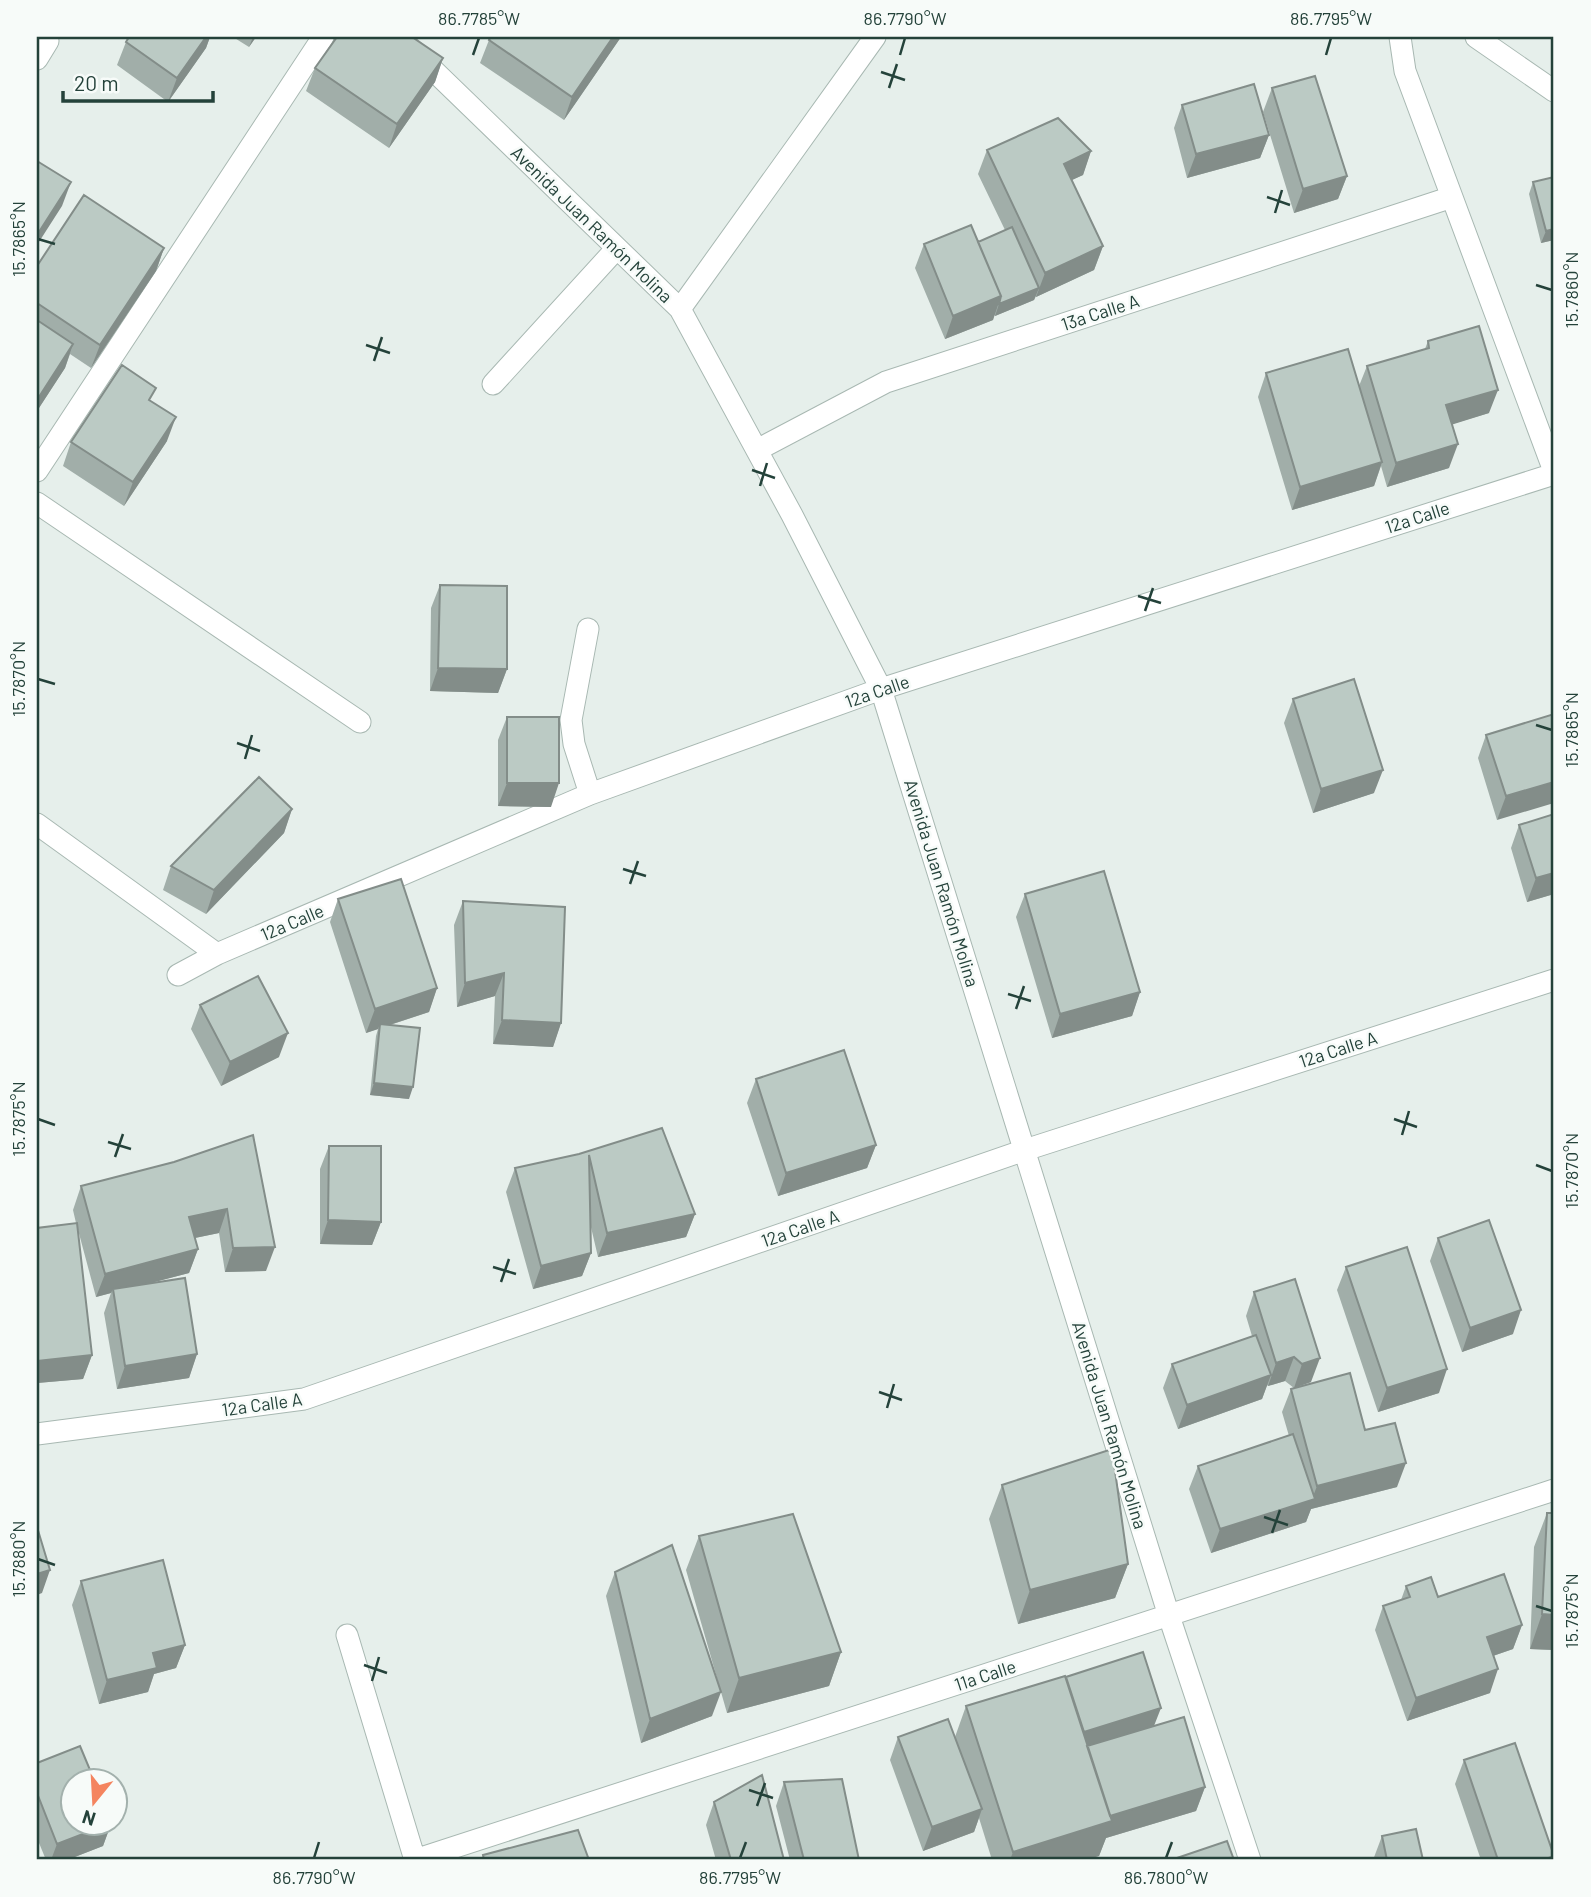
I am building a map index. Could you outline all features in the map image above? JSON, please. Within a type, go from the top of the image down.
[{"type":"street","points":[[37,471],[323,37]]},
{"type":"street","name":"Avenida Juan Ramón Molina","points":[[399,37],[680,309],[757,450],[881,689],[1168,1616],[1250,1860]]},
{"type":"street","points":[[680,309],[875,37]]},
{"type":"street","points":[[1399,37],[1405,71],[1554,472]]},
{"type":"street","points":[[1476,37],[1554,91]]},
{"type":"street","name":"13a Calle A","points":[[757,450],[886,382],[1452,197]]},
{"type":"street","points":[[493,384],[617,248]]},
{"type":"street","name":"12a Calle","points":[[178,975],[217,954],[590,794],[881,689],[1554,472]]},
{"type":"street","points":[[37,503],[360,722]]},
{"type":"street","points":[[588,629],[571,720],[574,744],[590,794]]},
{"type":"street","points":[[37,824],[217,954]]},
{"type":"street","name":"12a Calle A","points":[[37,1434],[304,1399],[1025,1150],[1554,980]]},
{"type":"street","name":"11a Calle","points":[[415,1860],[1554,1490]]},
{"type":"street","points":[[347,1635],[415,1860]]},
{"type":"building","points":[[129,37],[206,37],[177,78],[126,42]]},
{"type":"building","points":[[337,37],[412,37],[443,58],[397,124],[315,68]]},
{"type":"building","points":[[491,37],[613,37],[572,97],[489,40]]},
{"type":"building","points":[[1315,76],[1347,176],[1303,189],[1272,88]]},
{"type":"building","points":[[1254,84],[1269,135],[1196,154],[1182,105]]},
{"type":"building","points":[[1058,118],[1091,151],[1064,164],[1103,246],[1045,273],[987,150]]},
{"type":"building","points":[[37,161],[71,182],[37,235]]},
{"type":"building","points":[[1554,177],[1554,229],[1546,231],[1533,182]]},
{"type":"building","points":[[84,195],[164,248],[100,345],[37,303],[37,266]]},
{"type":"building","points":[[971,225],[1001,296],[953,316],[924,244]]},
{"type":"building","points":[[1012,227],[1039,288],[999,304],[1001,296],[978,242]]},
{"type":"building","points":[[37,320],[73,344],[37,400]]},
{"type":"building","points":[[1479,326],[1498,390],[1446,405],[1458,444],[1396,463],[1367,366],[1429,348],[1428,341]]},
{"type":"building","points":[[1348,349],[1382,462],[1300,487],[1266,373]]},
{"type":"building","points":[[122,365],[156,388],[149,400],[176,417],[133,482],[71,442]]},
{"type":"building","points":[[440,585],[507,586],[507,669],[438,668]]},
{"type":"building","points":[[1354,679],[1383,770],[1321,789],[1293,699]]},
{"type":"building","points":[[1554,714],[1554,782],[1506,796],[1486,735]]},
{"type":"building","points":[[507,717],[559,717],[559,783],[507,783]]},
{"type":"building","points":[[259,777],[292,809],[214,890],[171,866]]},
{"type":"building","points":[[1554,814],[1554,873],[1536,878],[1519,825]]},
{"type":"building","points":[[1104,871],[1140,992],[1060,1014],[1025,894]]},
{"type":"building","points":[[401,879],[437,988],[375,1009],[338,899]]},
{"type":"building","points":[[463,901],[565,907],[561,1023],[502,1020],[504,973],[465,983]]},
{"type":"building","points":[[258,976],[288,1033],[230,1062],[200,1005]]},
{"type":"building","points":[[380,1024],[420,1028],[413,1087],[374,1083]]},
{"type":"building","points":[[844,1050],[876,1145],[786,1173],[756,1079]]},
{"type":"building","points":[[662,1128],[695,1214],[607,1233],[589,1155],[591,1253],[541,1266],[515,1168],[579,1154]]},
{"type":"building","points":[[253,1135],[275,1247],[233,1248],[227,1209],[189,1217],[198,1249],[105,1274],[81,1186],[174,1162]]},
{"type":"building","points":[[329,1146],[381,1146],[381,1222],[328,1220]]},
{"type":"building","points":[[1489,1220],[1521,1310],[1470,1328],[1438,1238]]},
{"type":"building","points":[[77,1223],[92,1355],[37,1361],[37,1228]]},
{"type":"building","points":[[1407,1247],[1447,1369],[1387,1388],[1346,1267]]},
{"type":"building","points":[[185,1278],[197,1354],[125,1366],[113,1289]]},
{"type":"building","points":[[1295,1279],[1320,1358],[1302,1364],[1294,1357],[1276,1363],[1254,1292]]},
{"type":"building","points":[[1256,1335],[1271,1375],[1187,1405],[1172,1364]]},
{"type":"building","points":[[1350,1373],[1365,1430],[1395,1423],[1406,1463],[1317,1486],[1291,1389]]},
{"type":"building","points":[[1293,1434],[1315,1499],[1220,1529],[1198,1466]]},
{"type":"building","points":[[1112,1449],[1128,1564],[1030,1590],[1002,1485]]},
{"type":"building","points":[[1547,1513],[1554,1513],[1554,1615],[1542,1614]]},
{"type":"building","points":[[793,1514],[841,1652],[739,1678],[699,1536]]},
{"type":"building","points":[[37,1527],[50,1570],[37,1574]]},
{"type":"building","points":[[672,1545],[721,1692],[650,1719],[615,1572]]},
{"type":"building","points":[[163,1560],[185,1645],[153,1653],[157,1668],[107,1680],[81,1581]]},
{"type":"building","points":[[1504,1574],[1522,1625],[1487,1637],[1498,1669],[1416,1698],[1383,1606],[1410,1597],[1406,1586],[1431,1577],[1438,1597]]},
{"type":"building","points":[[1143,1652],[1161,1708],[1084,1732],[1066,1677]]},
{"type":"building","points":[[1065,1676],[1112,1821],[1013,1852],[966,1706]]},
{"type":"building","points":[[1184,1717],[1205,1787],[1110,1816],[1087,1746]]},
{"type":"building","points":[[948,1719],[982,1809],[932,1827],[898,1737]]},
{"type":"building","points":[[1515,1743],[1554,1856],[1543,1860],[1498,1860],[1464,1760]]},
{"type":"building","points":[[80,1746],[89,1768],[60,1768],[60,1838],[73,1838],[57,1844],[37,1793],[37,1763]]},
{"type":"building","points":[[762,1775],[784,1860],[731,1860],[714,1802]]},
{"type":"building","points":[[842,1779],[859,1860],[804,1860],[784,1782]]},
{"type":"building","points":[[1416,1829],[1423,1860],[1387,1860],[1382,1836]]},
{"type":"building","points":[[578,1830],[589,1860],[484,1860],[483,1855]]},
{"type":"building","points":[[1227,1841],[1234,1860],[1171,1860]]}]
